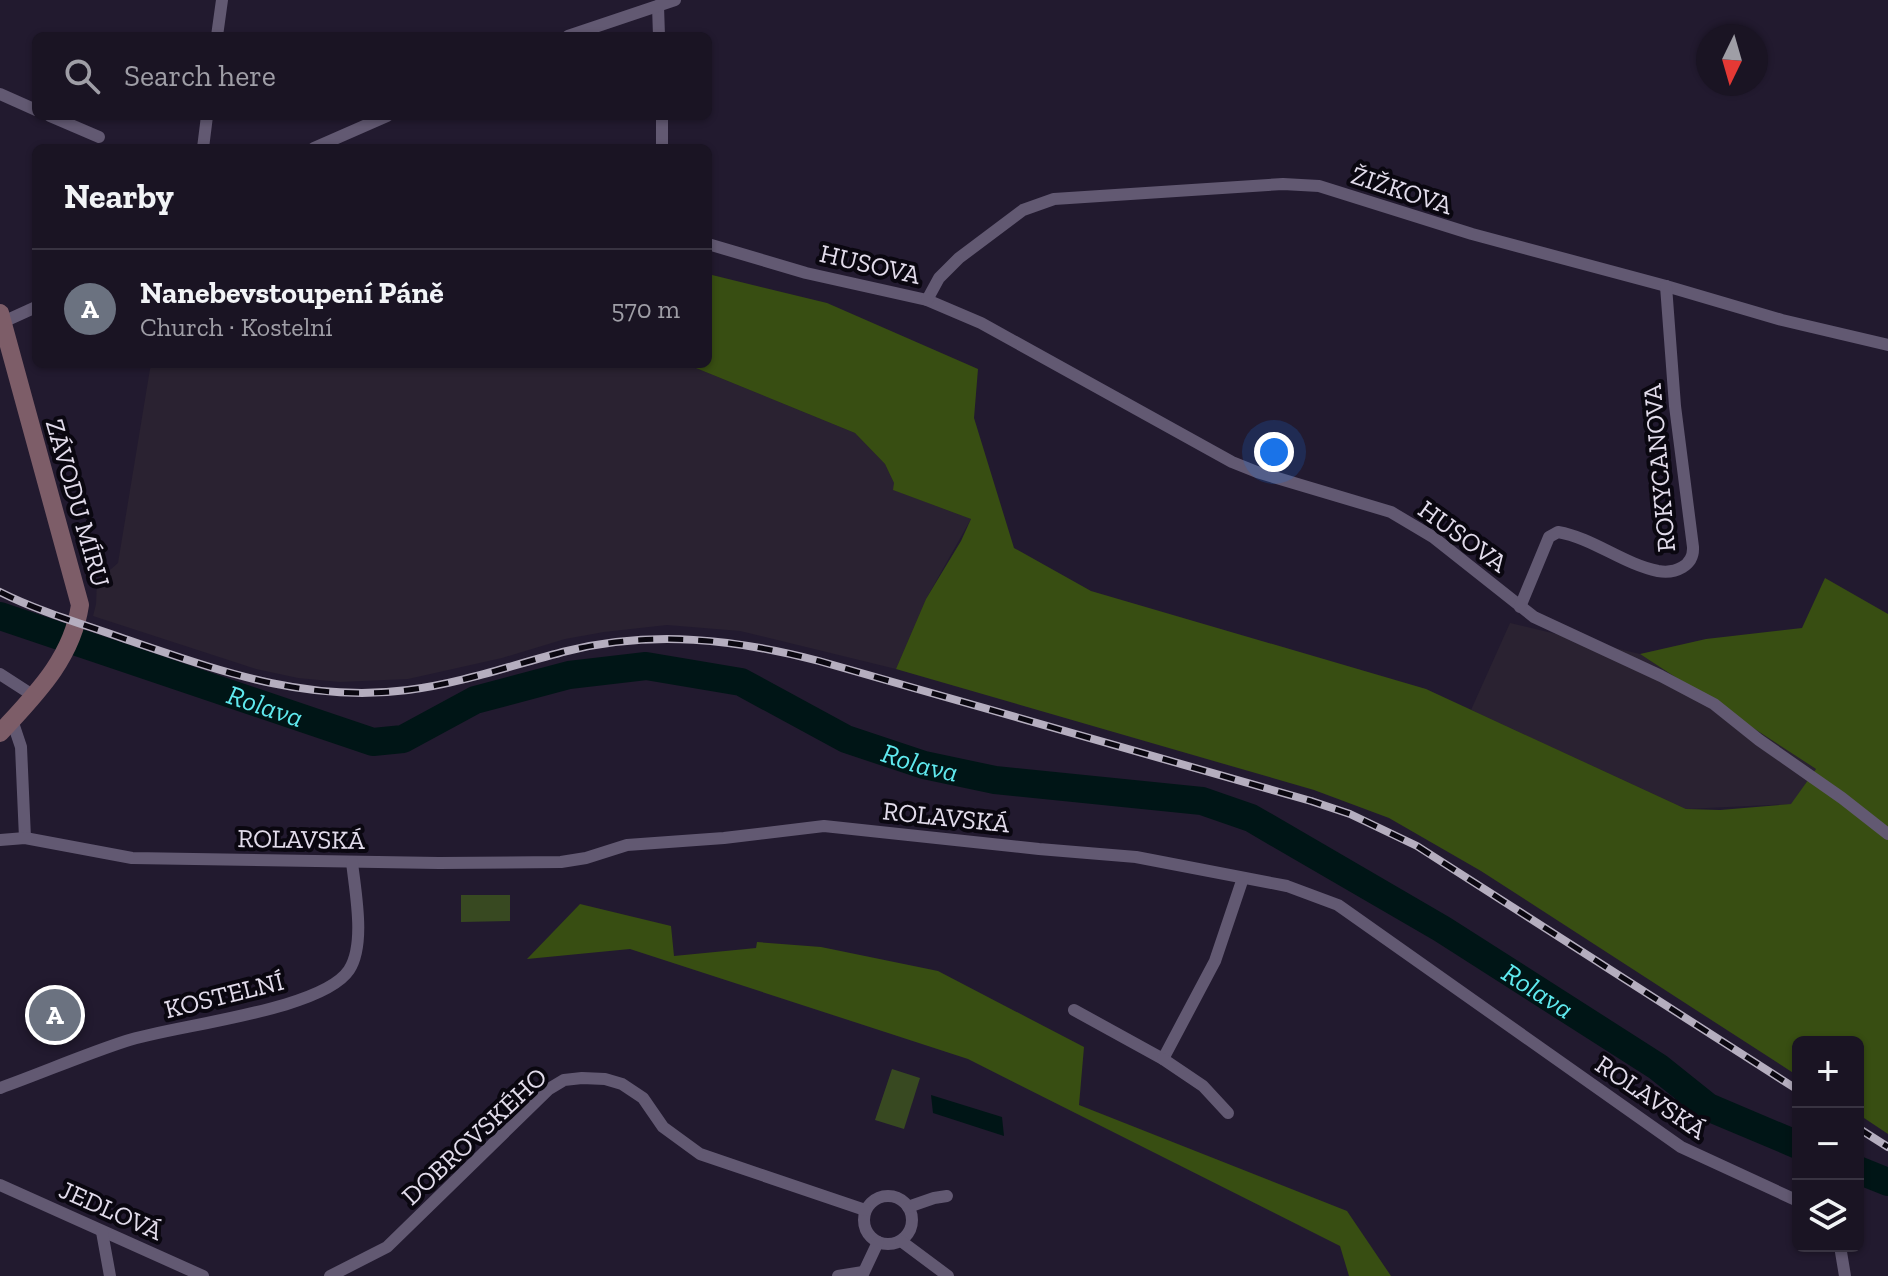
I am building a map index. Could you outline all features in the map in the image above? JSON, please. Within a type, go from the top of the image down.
[{"type":"main road","name":"ZÁVODU MÍRU","points":[[2,318],[24,409],[80,605],[75,629],[58,666],[6,727]]},
{"type":"street","points":[[218,32],[222,0]]},
{"type":"street","points":[[580,32],[675,0]]},
{"type":"street","points":[[658,6],[659,32]]},
{"type":"street","points":[[0,94],[32,108]]},
{"type":"street","points":[[59,120],[99,137]]},
{"type":"street","points":[[204,144],[206,120]]},
{"type":"street","points":[[323,144],[378,120]]},
{"type":"street","points":[[662,120],[662,144]]},
{"type":"street","name":"ŽIŽKOVA","points":[[927,300],[939,278],[959,258],[1023,210],[1054,199],[1283,184],[1319,186],[1458,231],[1782,320],[1888,345]]},
{"type":"street","name":"HUSOVA","points":[[712,245],[806,273],[927,300],[981,323],[1232,462],[1391,512],[1433,537],[1520,607],[1550,625],[1714,704],[1888,834]]},
{"type":"street","name":"ROKYCANOVA","points":[[1520,607],[1549,537],[1558,532],[1660,572],[1684,568],[1691,562],[1693,547],[1675,406],[1666,286]]},
{"type":"street","points":[[2,318],[32,308]]},
{"type":"street","points":[[0,674],[34,696]]},
{"type":"street","points":[[6,727],[21,747],[25,838]]},
{"type":"street","name":"ROLAVSKÁ","points":[[0,840],[25,838],[132,858],[561,862],[627,845],[824,826],[1136,857],[1287,886],[1338,905],[1681,1147],[1792,1198]]},
{"type":"street","name":"KOSTELNÍ","points":[[0,1088],[128,1040],[244,1015],[325,992],[349,970],[356,944],[358,920],[352,862]]},
{"type":"street","points":[[1163,1059],[1215,961],[1243,878]]},
{"type":"street","points":[[1074,1010],[1163,1059],[1203,1086],[1228,1113]]},
{"type":"street","name":"DOBROVSKÉHO","points":[[330,1276],[387,1247],[549,1089],[564,1080],[605,1079],[622,1084],[643,1098],[663,1127],[700,1154],[865,1210]]},
{"type":"street","name":"JEDLOVÁ","points":[[0,1185],[203,1276]]},
{"type":"street","points":[[886,1196],[895,1197],[908,1207],[912,1225],[901,1241],[890,1244],[878,1242],[865,1229],[865,1210],[870,1203],[886,1196]]},
{"type":"street","points":[[908,1207],[947,1196]]},
{"type":"street","points":[[102,1232],[110,1276]]},
{"type":"street","points":[[901,1241],[948,1276]]},
{"type":"street","points":[[838,1276],[863,1274],[878,1242]]},
{"type":"street","points":[[1841,1252],[1845,1276]]},
{"type":"shaded area","points":[[696,368],[855,433],[885,464],[894,490],[971,519],[926,599],[896,669],[740,631],[667,625],[565,639],[502,658],[408,679],[340,682],[298,678],[256,669],[93,616],[97,581],[118,563],[150,369]]},
{"type":"shaded area","points":[[1510,623],[1640,654],[1816,769],[1792,804],[1686,809],[1471,710]]},
{"type":"shaded area","points":[[931,1095],[1002,1117],[1004,1136],[933,1113]]},
{"type":"green space","points":[[712,275],[827,303],[978,369],[974,418],[1014,548],[1091,591],[1426,689],[1686,809],[1720,810],[1791,804],[1816,769],[1640,654],[1706,639],[1802,628],[1825,578],[1888,614],[1888,1134],[1864,1118],[1864,1036],[1792,1036],[1792,1072],[1481,871],[1389,818],[1314,790],[896,669],[926,599],[971,519],[893,490],[894,483],[885,464],[855,433],[696,368],[712,368]]},
{"type":"green space","points":[[461,895],[510,895],[510,921],[461,922]]},
{"type":"green space","points":[[580,904],[671,926],[674,956],[756,948],[757,942],[821,947],[938,971],[1084,1047],[1079,1105],[1347,1211],[1391,1276],[1349,1276],[1340,1246],[968,1059],[630,949],[527,959]]},
{"type":"green space","points":[[892,1069],[920,1078],[904,1129],[875,1120]]},
{"type":"waterway","name":"Rolava","points":[[0,616],[373,742],[403,739],[475,700],[569,675],[646,666],[741,682],[846,739],[924,765],[995,780],[1202,801],[1251,818],[1442,929],[1658,1067],[1708,1107],[1792,1142]]},
{"type":"waterway","name":"Rolava","points":[[1864,1172],[1888,1182]]},
{"type":"railway","points":[[0,592],[30,606],[229,673],[334,692],[370,693],[428,687],[567,651],[630,641],[662,639],[725,643],[819,661],[1350,814],[1417,846],[1792,1086]]},
{"type":"railway","points":[[1864,1132],[1888,1147]]},
{"type":"place","name":"Nanebevstoupení Páně","points":[[55,1015]]}]
